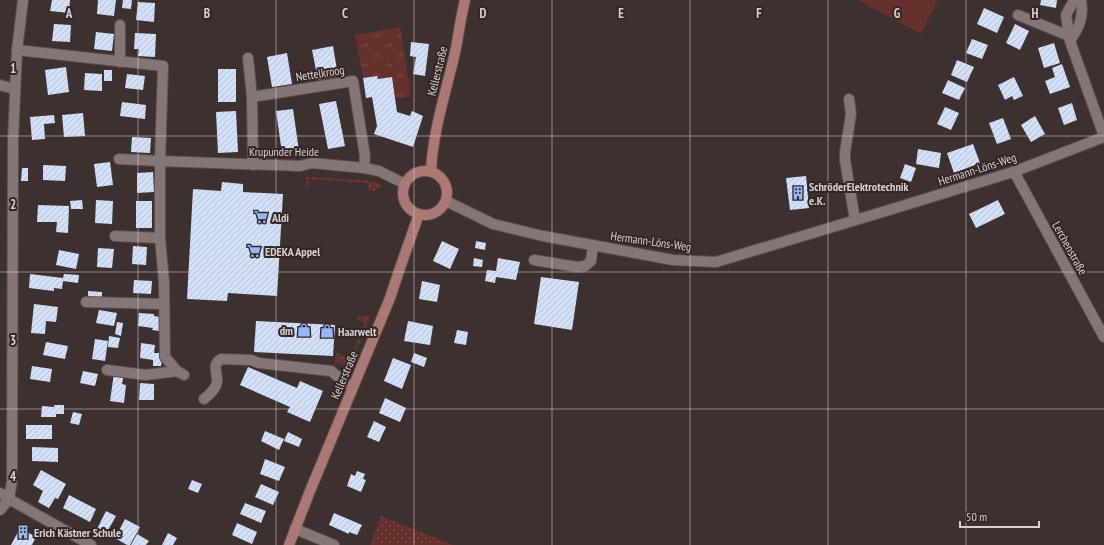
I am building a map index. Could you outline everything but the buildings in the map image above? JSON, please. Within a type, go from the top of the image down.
[{"type":"main road","name":"Kellerstraße","points":[[431,171],[432,153],[438,121],[456,48],[465,0]]},
{"type":"main road","points":[[431,171],[443,180],[446,186],[446,201],[435,213],[427,215],[419,214],[408,207],[403,196],[405,184],[409,177],[416,173],[431,171]]},
{"type":"main road","name":"Kellerstraße","points":[[289,545],[390,298],[419,214]]},
{"type":"street","points":[[0,510],[9,499],[12,481],[14,89],[23,0]]},
{"type":"street","points":[[1074,0],[1066,16],[1070,39],[1104,136]]},
{"type":"street","points":[[1070,39],[1080,25],[1082,7],[1081,0]]},
{"type":"street","points":[[1018,14],[1070,39]]},
{"type":"street","points":[[120,25],[120,62]]},
{"type":"street","points":[[17,50],[163,66],[160,161],[160,238],[164,282],[164,356],[181,373],[146,375],[107,370]]},
{"type":"street","points":[[248,58],[252,97],[253,165]]},
{"type":"street","name":"Nettelkroog","points":[[252,97],[353,81],[365,156],[364,168]]},
{"type":"street","points":[[0,85],[14,89]]},
{"type":"street","points":[[849,99],[851,114],[845,160],[855,220]]},
{"type":"street","name":"Hermann-Löns-Weg","points":[[446,201],[493,224],[544,236],[673,260],[716,262],[1013,172],[1104,136]]},
{"type":"street","name":"Krupunder Heide","points":[[119,159],[300,166],[312,163],[364,168],[379,171],[405,184]]},
{"type":"street","name":"Lerchenstraße","points":[[1013,172],[1021,184],[1104,337]]},
{"type":"street","points":[[115,236],[160,238]]},
{"type":"street","points":[[534,260],[577,267],[585,266],[591,261],[593,245]]},
{"type":"street","points":[[86,302],[164,304]]},
{"type":"street","points":[[204,399],[210,394],[217,384],[215,366],[217,360],[220,359],[251,360],[259,363],[331,371],[353,387]]},
{"type":"street","points":[[0,493],[91,545]]},
{"type":"street","points":[[295,529],[334,545]]},
{"type":"green space","points":[[858,0],[938,0],[921,34]]},
{"type":"green space","points":[[400,27],[411,97],[395,98],[392,77],[378,79],[377,76],[363,78],[355,35]]},
{"type":"green space","points":[[306,177],[362,180],[382,185],[374,191],[368,190],[368,183],[309,179],[308,187],[306,185]]},
{"type":"green space","points":[[359,316],[370,316],[347,372],[342,370],[344,365],[337,362],[334,367],[336,353],[351,357],[365,323],[357,319]]},
{"type":"green space","points":[[381,516],[453,545],[370,545]]},
{"type":"place","name":"SchröderElektrotechnik e.K.","points":[[798,193]]},
{"type":"place","name":"Aldi","points":[[261,217]]},
{"type":"place","name":"EDEKA Appel","points":[[254,251]]},
{"type":"place","name":"dm","points":[[304,330]]},
{"type":"place","name":"Haarwelt","points":[[327,331]]},
{"type":"place","name":"Erich Kästner Schule","points":[[23,532]]}]
